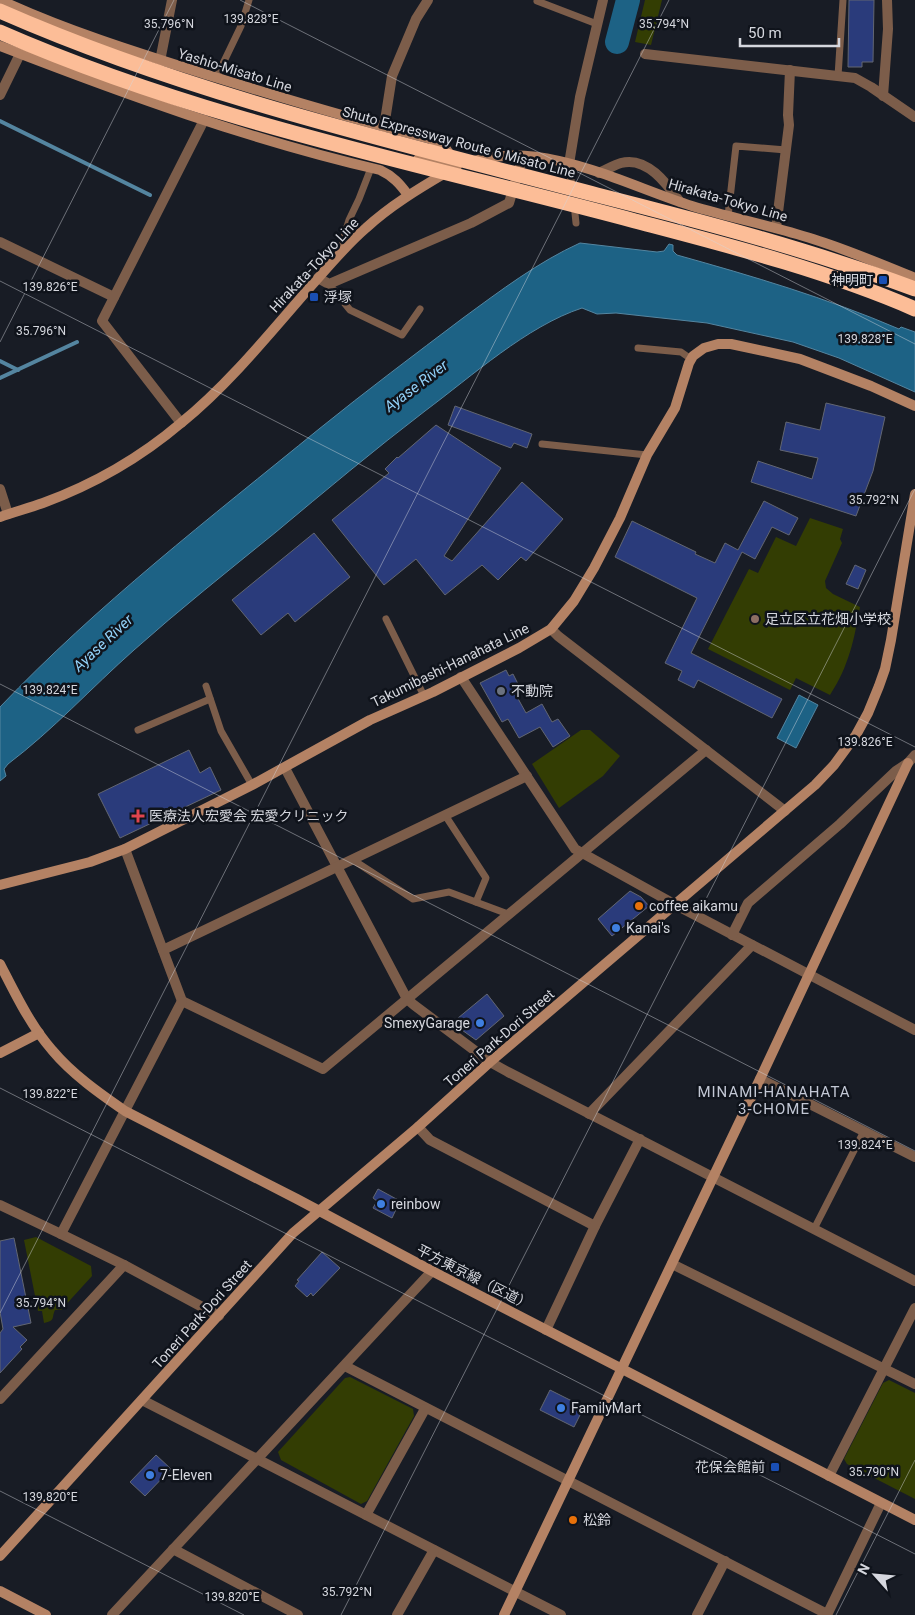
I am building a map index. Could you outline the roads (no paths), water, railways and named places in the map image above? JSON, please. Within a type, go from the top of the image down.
[{"type":"highway","name":"Shuto Expressway Route 6 Misato Line","points":[[0,11],[70,40],[175,79],[338,128],[670,213],[792,247],[862,269],[915,289]]},
{"type":"highway","points":[[0,32],[71,61],[182,101],[336,146],[563,202],[786,262],[915,309]]},
{"type":"main road","name":"Yashio-Misato Line","points":[[0,0],[36,16],[160,60],[290,101],[438,142],[444,146],[457,166]]},
{"type":"main road","points":[[19,53],[36,16]]},
{"type":"main road","points":[[0,46],[204,120],[390,174],[398,181],[408,195]]},
{"type":"main road","points":[[277,142],[290,101]]},
{"type":"main road","points":[[316,153],[423,160],[457,166]]},
{"type":"main road","name":"Hirakata-Tokyo Line","points":[[4,515],[43,503],[79,488],[156,443],[210,398],[338,256],[365,229],[408,195],[457,166],[481,159],[523,156],[546,158],[569,164],[600,173],[680,202],[776,228],[850,252],[915,278]]},
{"type":"main road","points":[[691,359],[698,351],[710,345],[731,344],[800,359],[871,386],[915,406]]},
{"type":"main road","name":"Takumibashi-Hanahata Line","points":[[0,885],[90,862],[125,849],[285,768],[370,720],[424,696],[519,648],[550,629],[574,600],[594,568],[620,518],[647,456],[675,408],[691,359]]},
{"type":"main road","name":"Toneri Park-Dori Street","points":[[0,1556],[293,1233],[418,1128],[490,1062],[786,811],[815,785],[846,750],[874,701],[885,669],[915,494]]},
{"type":"main road","points":[[504,1615],[913,759]]},
{"type":"main road","name":"平方東京線（区道）","points":[[0,964],[39,1033],[51,1049],[77,1076],[125,1111],[915,1520]]},
{"type":"main road","points":[[0,1053],[39,1033]]},
{"type":"main road","points":[[0,1591],[46,1615]]},
{"type":"street","points":[[160,60],[172,0]]},
{"type":"street","points":[[416,19],[418,0]]},
{"type":"street","points":[[384,127],[392,76],[416,19],[428,0]]},
{"type":"street","points":[[569,164],[580,97],[604,0]]},
{"type":"street","points":[[883,96],[888,29],[887,0]]},
{"type":"street","points":[[0,95],[19,53]]},
{"type":"street","points":[[645,54],[855,78],[915,117]]},
{"type":"street","points":[[776,228],[789,125],[790,70]]},
{"type":"street","points":[[181,423],[102,321],[204,120]]},
{"type":"street","points":[[318,278],[329,284],[471,223],[509,203],[523,156]]},
{"type":"street","points":[[600,173],[622,163],[639,164],[659,176],[680,202]]},
{"type":"street","points":[[0,242],[114,297]]},
{"type":"street","points":[[0,489],[4,515]]},
{"type":"street","points":[[550,629],[786,811]]},
{"type":"street","points":[[461,677],[575,849],[581,854],[915,1030]]},
{"type":"street","points":[[125,849],[182,1001],[323,1069],[706,750]]},
{"type":"street","points":[[732,935],[748,903],[840,824],[896,771],[913,759]]},
{"type":"street","points":[[285,768],[336,868],[407,999],[414,1005],[490,1062],[915,1281]]},
{"type":"street","points":[[162,950],[527,776]]},
{"type":"street","points":[[589,1114],[752,945]]},
{"type":"street","points":[[61,1234],[182,1001]]},
{"type":"street","points":[[760,1079],[915,1157]]},
{"type":"street","points":[[418,1128],[430,1140],[595,1226]]},
{"type":"street","points":[[546,1330],[595,1226],[640,1139]]},
{"type":"street","points":[[1,1209],[61,1234],[124,1265],[219,1316]]},
{"type":"street","points":[[672,1264],[915,1384]]},
{"type":"street","points":[[0,1399],[124,1265]]},
{"type":"street","points":[[112,1615],[432,1271]]},
{"type":"street","points":[[828,1476],[915,1308]]},
{"type":"street","points":[[345,1366],[827,1614],[882,1503]]},
{"type":"street","points":[[142,1400],[561,1615]]},
{"type":"street","points":[[366,1515],[425,1408]]},
{"type":"street","points":[[173,1549],[298,1615]]},
{"type":"street","points":[[398,1615],[434,1550]]},
{"type":"street","points":[[697,1615],[725,1561]]},
{"type":"lane","points":[[216,78],[241,26],[250,0]]},
{"type":"lane","points":[[838,76],[843,0]]},
{"type":"lane","points":[[537,1],[597,24]]},
{"type":"lane","points":[[728,216],[736,146],[786,150]]},
{"type":"lane","points":[[569,164],[576,223]]},
{"type":"lane","points":[[338,256],[349,220],[371,168]]},
{"type":"lane","points":[[329,284],[350,310],[402,335],[420,309]]},
{"type":"lane","points":[[638,348],[681,352],[691,359]]},
{"type":"lane","points":[[542,444],[647,456]]},
{"type":"lane","points":[[386,619],[424,696]]},
{"type":"lane","points":[[206,686],[221,731],[252,785]]},
{"type":"lane","points":[[138,730],[210,699]]},
{"type":"lane","points":[[445,815],[486,878],[476,902]]},
{"type":"lane","points":[[353,860],[413,900],[450,892],[508,914]]},
{"type":"lane","points":[[814,1229],[864,1131]]},
{"type":"water","name":"Ayase River","points":[[580,243],[657,252],[664,251],[669,244],[673,245],[673,251],[677,255],[789,288],[899,329],[901,327],[915,332],[915,392],[839,358],[793,342],[707,323],[616,313],[597,314],[582,308],[561,316],[521,339],[481,368],[368,456],[186,605],[118,664],[41,737],[8,764],[4,769],[6,776],[0,781],[0,707],[75,633],[196,529],[372,387],[505,287],[549,259]]},
{"type":"water","points":[[799,695],[818,705],[796,748],[777,738]]},
{"type":"waterway","points":[[617,42],[628,0]]},
{"type":"waterway","points":[[0,121],[150,195]]},
{"type":"waterway","points":[[0,378],[77,342]]},
{"type":"waterway","points":[[0,361],[18,370]]},
{"type":"place","name":"神明町","points":[[883,280]]},
{"type":"place","name":"浮塚","points":[[314,297]]},
{"type":"place","name":"足立区立花畑小学校","points":[[755,619]]},
{"type":"place","name":"不動院","points":[[501,691]]},
{"type":"place","name":"医療法人宏愛会 宏愛クリニック","points":[[138,816]]},
{"type":"place","name":"coffee aikamu","points":[[639,906]]},
{"type":"place","name":"Kanai's","points":[[616,928]]},
{"type":"place","name":"SmexyGarage","points":[[480,1023]]},
{"type":"place","name":"reinbow","points":[[381,1204]]},
{"type":"place","name":"FamilyMart","points":[[561,1408]]},
{"type":"place","name":"花保会館前","points":[[775,1467]]},
{"type":"place","name":"7-Eleven","points":[[150,1475]]},
{"type":"place","name":"松鈴","points":[[573,1520]]},
{"type":"district","name":"MINAMI-HANAHATA 3-CHOME","points":[[774,1100]]}]
